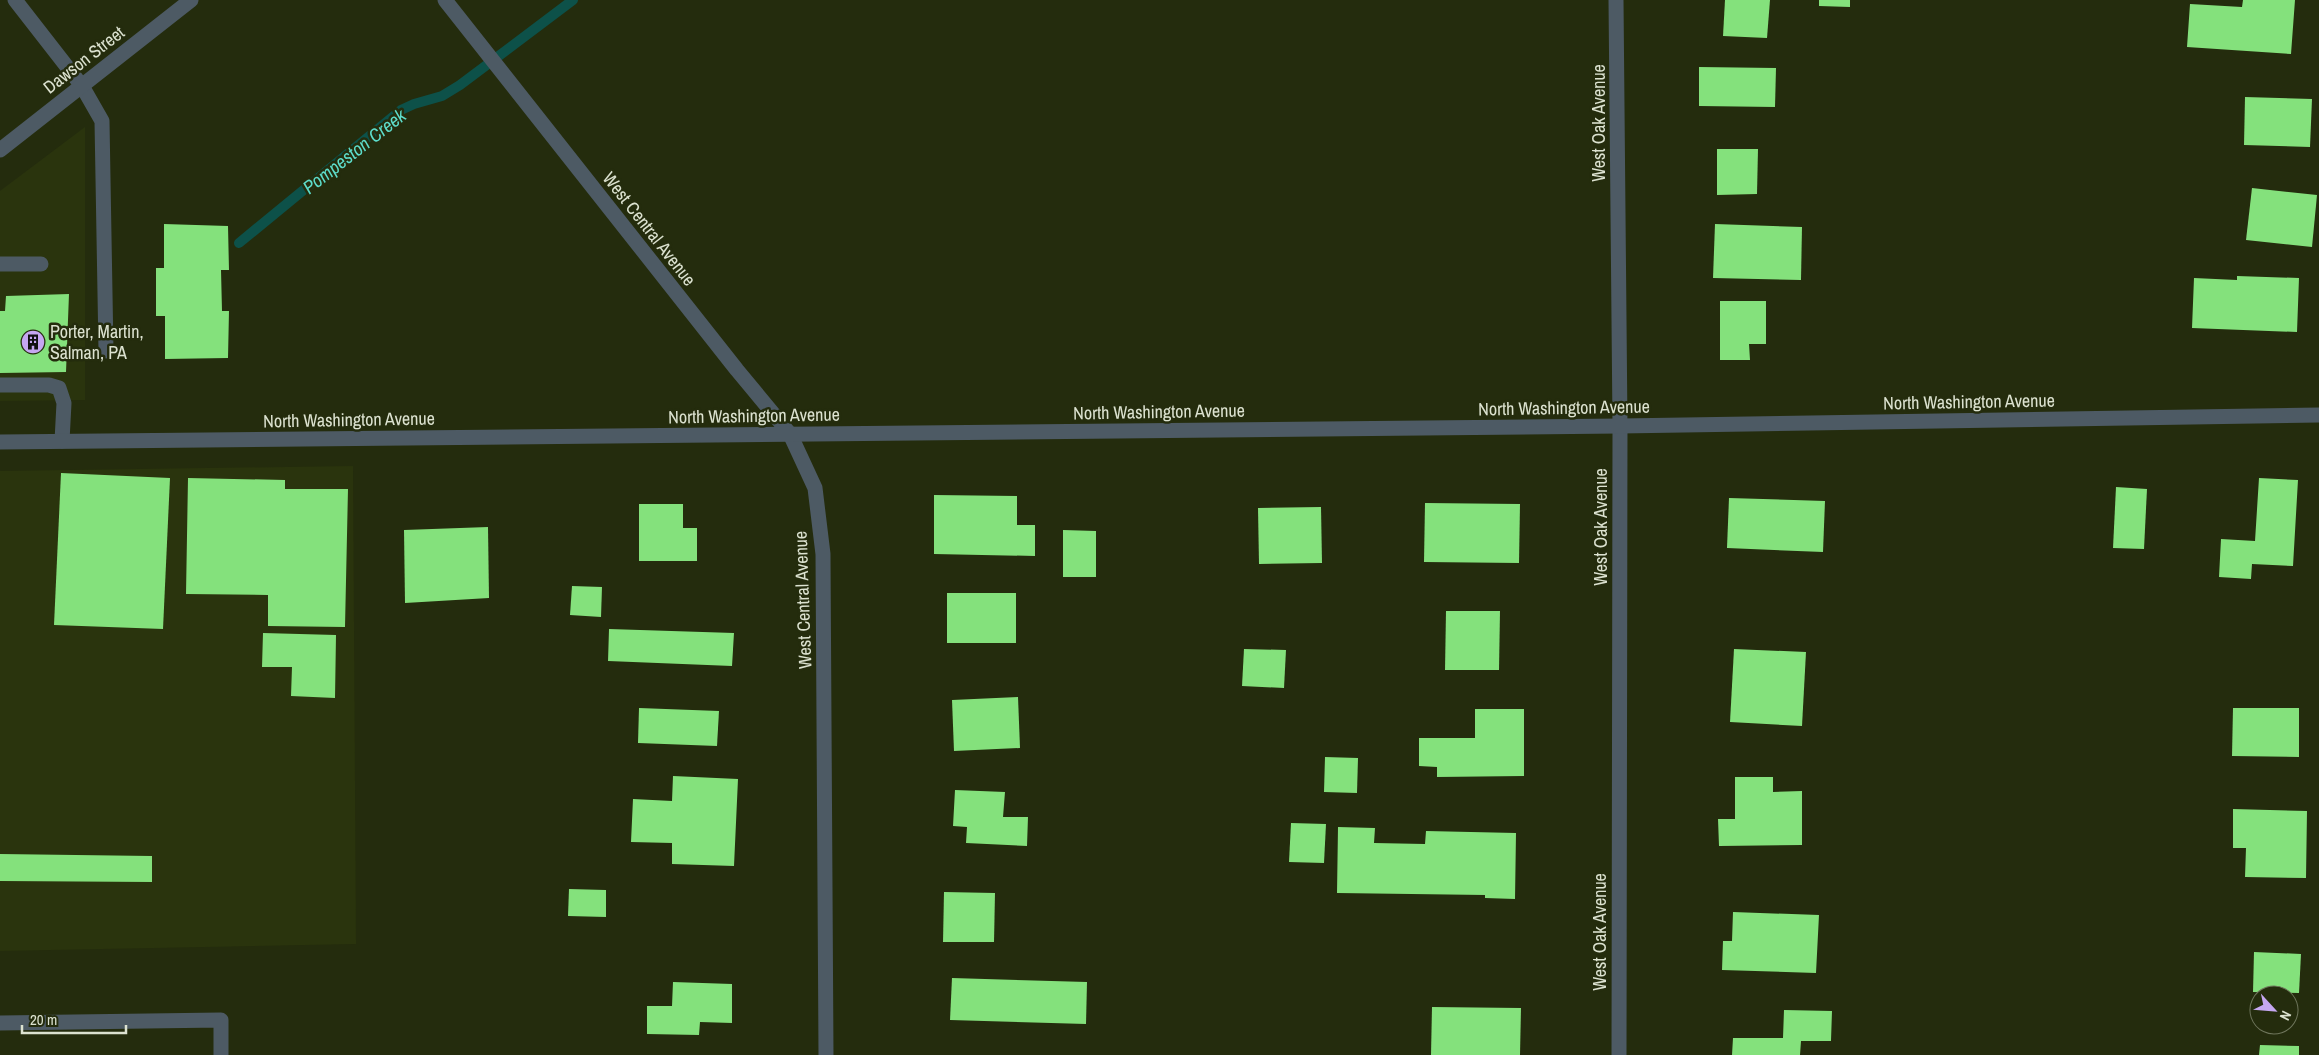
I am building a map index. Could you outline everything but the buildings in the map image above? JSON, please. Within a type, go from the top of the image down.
[{"type":"street","points":[[16,0],[82,86],[102,121],[106,351]]},
{"type":"street","name":"Dawson Street","points":[[0,150],[191,0]]},
{"type":"street","name":"West Central Avenue","points":[[445,0],[736,370],[790,434],[815,488],[823,554],[826,1055]]},
{"type":"street","name":"West Oak Avenue","points":[[1616,0],[1620,426],[1619,1055]]},
{"type":"street","points":[[0,264],[41,264]]},
{"type":"street","points":[[0,385],[49,385],[59,388],[64,403],[62,441]]},
{"type":"street","name":"North Washington Avenue","points":[[0,442],[1620,426],[2319,415]]},
{"type":"street","points":[[0,1023],[221,1020],[221,1055]]},
{"type":"shaded area","points":[[85,127],[85,400],[0,401],[0,191]]},
{"type":"shaded area","points":[[353,466],[356,944],[0,951],[0,471]]},
{"type":"waterway","name":"Pompeston Creek","points":[[239,243],[401,110],[442,96],[460,85],[573,0]]},
{"type":"place","name":"Porter, Martin, Salman, PA","points":[[33,342]]}]
